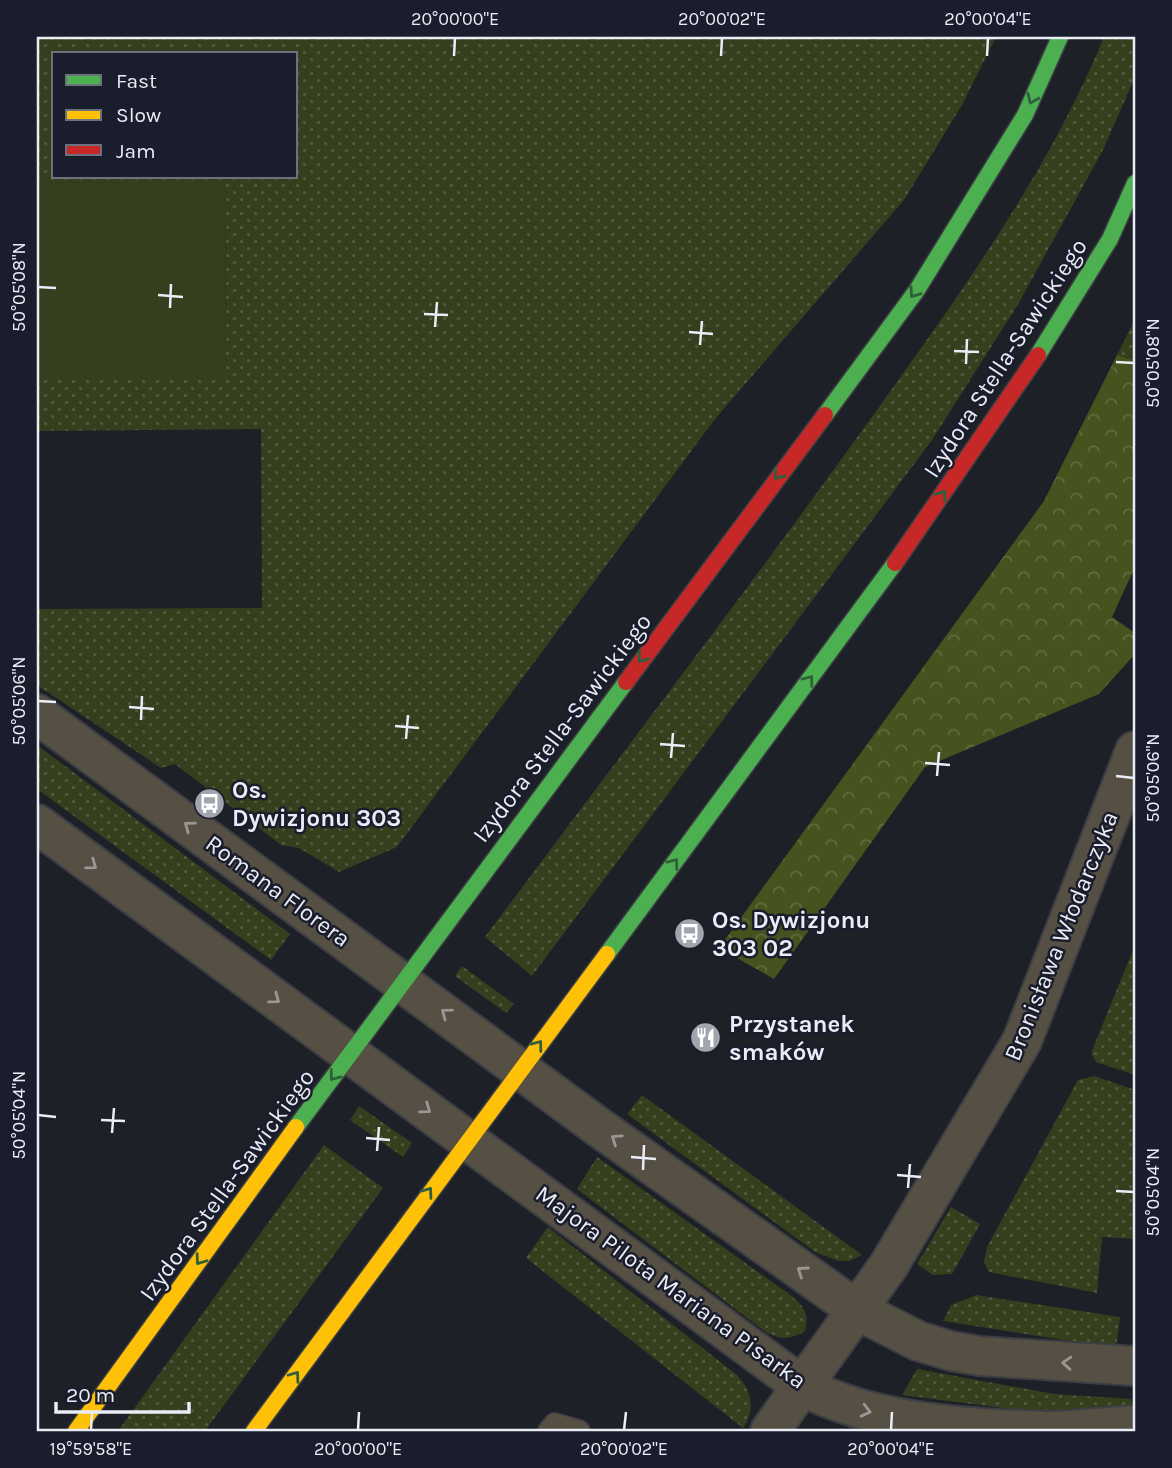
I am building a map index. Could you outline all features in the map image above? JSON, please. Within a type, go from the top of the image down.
[{"type":"main road","name":"Izydora Stella-Sawickiego","points":[[76,1431],[403,982],[917,289],[1025,115],[1060,37]]},
{"type":"main road","name":"Izydora Stella-Sawickiego","points":[[254,1431],[467,1139],[871,597],[1016,390],[1110,239],[1135,183]]},
{"type":"street","name":"Romana Florera","points":[[37,713],[520,1069]]},
{"type":"street","name":"Bronisława Włodarczyka","points":[[770,1431],[857,1310],[932,1197],[1022,1041],[1125,810],[1135,751]]},
{"type":"street","points":[[37,824],[467,1139]]},
{"type":"street","points":[[520,1069],[857,1310],[918,1341],[980,1356],[1135,1366]]},
{"type":"street","name":"Majora Pilota Mariana Pisarka","points":[[467,1139],[802,1386],[826,1398],[875,1414],[996,1429],[1053,1431],[1135,1425]]},
{"type":"lane","points":[[549,1431],[555,1424],[579,1431]]},
{"type":"green space","points":[[37,37],[996,37],[962,105],[904,200],[715,419],[397,847],[339,872],[299,848],[281,845],[175,764],[161,768],[37,685],[37,609],[262,608],[261,429],[37,431],[37,377],[225,377],[226,184],[37,182]]},
{"type":"green space","points":[[1104,37],[1135,37],[1135,77],[1103,150],[1017,306],[932,440],[532,976],[485,937],[774,551],[935,329],[1027,188],[1081,89]]},
{"type":"green space","points":[[37,182],[226,183],[225,378],[37,377]]},
{"type":"green space","points":[[1135,319],[1135,361],[1117,355]]},
{"type":"green space","points":[[1117,355],[1135,361],[1135,567],[1112,617],[1135,633],[1135,654],[1099,694],[925,767],[774,979],[719,948],[1044,501]]},
{"type":"green space","points":[[37,745],[290,934],[271,960],[37,789]]},
{"type":"green space","points":[[1135,945],[1135,1075],[1096,1062],[1091,1053]]},
{"type":"green space","points":[[462,966],[514,1004],[506,1013],[455,976]]},
{"type":"green space","points":[[1094,1076],[1135,1090],[1135,1239],[1102,1237],[1097,1293],[989,1272],[984,1262],[987,1247],[1078,1080]]},
{"type":"green space","points":[[642,1095],[862,1255],[849,1261],[838,1261],[815,1252],[627,1114]]},
{"type":"green space","points":[[359,1106],[412,1143],[403,1157],[350,1120]]},
{"type":"green space","points":[[324,1145],[383,1188],[205,1431],[118,1431]]},
{"type":"green space","points":[[597,1157],[793,1297],[805,1312],[805,1331],[786,1338],[767,1333],[577,1189]]},
{"type":"green space","points":[[951,1207],[980,1224],[952,1274],[933,1275],[917,1264]]},
{"type":"green space","points":[[548,1227],[737,1375],[749,1394],[751,1407],[743,1428],[526,1258]]},
{"type":"green space","points":[[976,1295],[1120,1317],[1116,1348],[943,1321],[951,1305]]},
{"type":"green space","points":[[917,1369],[1054,1394],[1131,1399],[1133,1404],[1129,1408],[1025,1411],[902,1395]]},
{"type":"traffic: fast","points":[[825,415],[917,290],[1025,115],[1060,37]]},
{"type":"traffic: fast","points":[[1038,355],[1110,239],[1135,183]]},
{"type":"traffic: fast","points":[[607,954],[895,563]]},
{"type":"traffic: fast","points":[[296,1127],[626,682]]},
{"type":"traffic: slow","points":[[254,1431],[607,954]]},
{"type":"traffic: slow","points":[[76,1431],[296,1127]]},
{"type":"traffic: jam","points":[[895,563],[1038,355]]},
{"type":"traffic: jam","points":[[626,682],[825,415]]},
{"type":"place","name":"Os. Dywizjonu 303","points":[[209,804]]},
{"type":"place","name":"Os. Dywizjonu 303 02","points":[[689,934]]},
{"type":"place","name":"Przystanek smaków","points":[[706,1038]]}]
